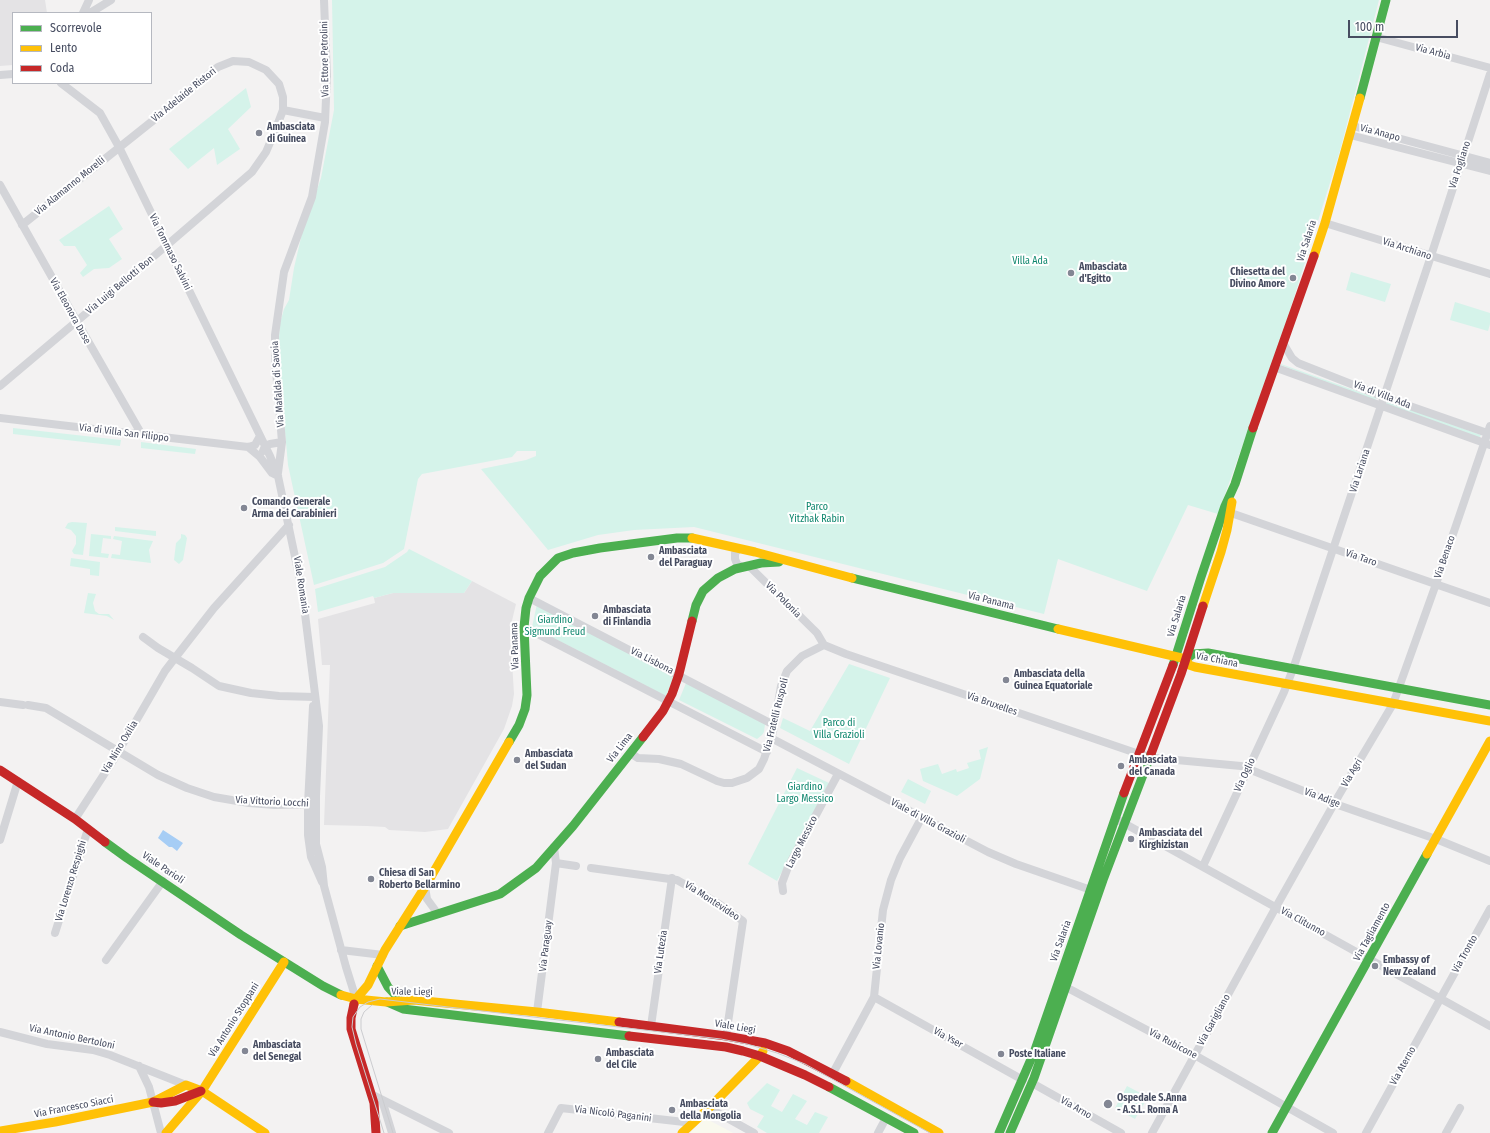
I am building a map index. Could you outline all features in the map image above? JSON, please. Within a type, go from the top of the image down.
[{"type":"street","points":[[87,12],[88,0]]},
{"type":"street","points":[[87,12],[111,0]]},
{"type":"street","name":"Via Ettore Petrolini","points":[[278,303],[284,272],[312,197],[325,118],[327,76],[324,0]]},
{"type":"street","name":"Via Salaria","points":[[1062,985],[1091,890],[1139,754],[1176,657],[1201,576],[1225,506],[1235,484],[1259,409],[1283,344],[1324,223],[1352,130],[1386,0]]},
{"type":"street","name":"Via Arbia","points":[[1376,37],[1490,68]]},
{"type":"street","name":"Via Adelaide Ristori","points":[[119,148],[210,73],[233,61],[242,61],[254,64],[269,73],[281,87],[283,110],[276,131],[266,152],[252,172],[166,246]]},
{"type":"street","points":[[0,75],[12,74]]},
{"type":"street","name":"Via Fogliano","points":[[1431,257],[1490,74]]},
{"type":"street","name":"Via Tommaso Salvini","points":[[62,84],[100,113],[119,148],[265,446],[278,476]]},
{"type":"street","points":[[283,110],[325,118]]},
{"type":"street","name":"Via Anapo","points":[[1352,130],[1462,159],[1490,163]]},
{"type":"street","name":"Via Alamanno Morelli","points":[[22,225],[119,148]]},
{"type":"street","name":"Via Anapo","points":[[1462,159],[1490,171]]},
{"type":"street","name":"Via Eleonora Duse","points":[[0,185],[76,322],[142,435]]},
{"type":"street","name":"Via Archiano","points":[[1324,223],[1490,274]]},
{"type":"street","name":"Via Luigi Bellotti Bon","points":[[0,386],[166,246]]},
{"type":"street","name":"Via Lariana","points":[[1287,684],[1334,549],[1431,257]]},
{"type":"street","name":"Via Mafalda di Savoia","points":[[278,303],[275,335],[275,358],[282,442],[278,476]]},
{"type":"street","name":"Via di Villa Ada","points":[[1283,344],[1292,358],[1298,363],[1384,397],[1489,431]]},
{"type":"street","name":"Via di Villa Ada","points":[[1274,367],[1487,444]]},
{"type":"street","name":"Via di Villa San Filippo","points":[[0,418],[248,447]]},
{"type":"street","name":"Via Benaco","points":[[1399,688],[1487,444],[1489,431]]},
{"type":"street","points":[[248,447],[255,445],[260,436]]},
{"type":"street","points":[[260,457],[265,446],[282,442]]},
{"type":"street","points":[[248,447],[260,457],[271,471],[278,476]]},
{"type":"street","name":"Viale Romania","points":[[278,476],[302,590],[311,652],[319,726],[312,804],[316,840],[322,867],[324,886],[351,987],[356,999]]},
{"type":"street","name":"Via Salaria","points":[[1010,1133],[1062,985],[1125,823],[1186,658],[1221,552],[1231,513],[1235,484]]},
{"type":"street","name":"Via Taro","points":[[1231,513],[1490,603]]},
{"type":"street","name":"Via Nino Oxilia","points":[[75,819],[119,752],[164,674],[175,658],[214,608],[289,525]]},
{"type":"street","name":"Via Panama","points":[[356,999],[368,985],[380,960],[425,887],[514,735],[523,715],[528,695],[524,627],[529,598],[537,581],[548,567],[558,558],[573,553],[677,538],[692,538],[1176,657],[1186,658]]},
{"type":"street","points":[[740,551],[751,557],[746,566]]},
{"type":"street","name":"Via Polonia","points":[[740,551],[737,564],[746,566],[817,633],[824,645]]},
{"type":"street","name":"Via Lima","points":[[400,926],[506,891],[529,874],[554,847],[663,711],[679,674],[696,605],[699,596],[705,588],[718,578],[746,566],[771,562],[791,562]]},
{"type":"street","name":"Via Lisbona","points":[[529,598],[679,674],[774,725]]},
{"type":"street","points":[[524,627],[767,752]]},
{"type":"street","points":[[143,637],[219,686],[251,694],[315,697]]},
{"type":"street","points":[[1192,637],[1198,647],[1208,653]]},
{"type":"street","name":"Via Fratelli Ruspoli","points":[[630,753],[638,758],[664,760],[681,764],[717,781],[728,783],[744,779],[754,773],[762,763],[767,752],[784,677],[794,663],[810,652],[824,645]]},
{"type":"street","name":"Via Bruxelles","points":[[824,645],[846,654],[1139,754]]},
{"type":"street","name":"Via Chiana","points":[[1490,705],[1208,653],[1193,654],[1186,658],[1187,664],[1192,667],[1490,721]]},
{"type":"street","name":"Via Oglio","points":[[1203,866],[1287,684]]},
{"type":"street","points":[[1393,704],[1399,688]]},
{"type":"street","name":"Via Vittorio Locchi","points":[[0,702],[46,708],[176,784],[214,797],[258,804],[312,804]]},
{"type":"street","name":"Via Agri","points":[[1276,906],[1393,704]]},
{"type":"street","name":"Viale di Villa Grazioli","points":[[771,738],[1004,859],[1091,890]]},
{"type":"street","name":"Via Tagliamento","points":[[1272,1133],[1490,741]]},
{"type":"street","points":[[1139,754],[1149,756]]},
{"type":"street","name":"Via Adige","points":[[1149,756],[1242,766],[1334,804],[1436,839],[1490,861]]},
{"type":"street","name":"Viale Parioli","points":[[0,770],[75,819],[127,858],[315,982],[338,993],[356,999],[386,1002]]},
{"type":"street","name":"Largo Messico","points":[[783,891],[782,883],[788,868],[838,774]]},
{"type":"street","points":[[0,840],[18,781]]},
{"type":"street","name":"Via Lovanio","points":[[833,1073],[874,997],[884,910],[891,880],[900,858],[922,817]]},
{"type":"street","name":"Via Clitunno","points":[[1116,818],[1490,1026]]},
{"type":"street","name":"Via Lorenzo Respighi","points":[[55,933],[88,829]]},
{"type":"street","name":"Via Paraguay","points":[[538,1012],[556,863],[554,847]]},
{"type":"street","points":[[556,863],[576,866]]},
{"type":"street","name":"Via Montevideo","points":[[591,868],[672,878],[691,887],[743,921],[726,1036]]},
{"type":"street","name":"Via Lutezia","points":[[651,1026],[672,878]]},
{"type":"street","points":[[106,960],[162,881]]},
{"type":"street","points":[[425,887],[428,899],[438,914]]},
{"type":"street","name":"Via Garigliano","points":[[1152,1133],[1276,906]]},
{"type":"street","name":"Via Tronto","points":[[1440,998],[1490,909]]},
{"type":"street","points":[[341,950],[380,960],[388,987],[401,1001]]},
{"type":"street","name":"Via Antonio Stoppani","points":[[166,1133],[202,1090],[284,962]]},
{"type":"street","name":"Via Rubicone","points":[[1062,985],[1195,1055],[1333,1133]]},
{"type":"street","name":"Via Yser","points":[[874,997],[1027,1081]]},
{"type":"street","name":"Via Aterno","points":[[1366,1133],[1440,998]]},
{"type":"street","points":[[356,999],[351,1014],[351,1029],[374,1103],[376,1133]]},
{"type":"street","name":"Viale Liegi","points":[[386,1002],[414,1000],[538,1012],[726,1036],[765,1043],[788,1051],[833,1073],[939,1133]]},
{"type":"street","name":"Viale Liegi","points":[[386,1002],[403,1009],[726,1047],[760,1056],[814,1079],[914,1133]]},
{"type":"street","name":"Via Antonio Bertoloni","points":[[0,1032],[47,1044],[102,1052],[186,1085]]},
{"type":"street","points":[[682,1133],[760,1056],[765,1043]]},
{"type":"street","points":[[139,1066],[150,1087],[161,1133]]},
{"type":"street","name":"Via Salaria","points":[[999,1133],[1027,1081]]},
{"type":"street","name":"Via Arno","points":[[1027,1081],[1121,1133]]},
{"type":"street","points":[[153,1102],[186,1085],[202,1090],[264,1133]]},
{"type":"street","points":[[153,1102],[162,1103],[175,1101],[202,1090]]},
{"type":"street","points":[[371,1094],[449,1133]]},
{"type":"street","points":[[382,1100],[392,1133]]},
{"type":"street","name":"Via Francesco Siacci","points":[[0,1131],[49,1123],[153,1102]]},
{"type":"street","name":"Via Nicolò Paganini","points":[[548,1133],[561,1108],[693,1123]]},
{"type":"street","points":[[709,1108],[754,1133]]},
{"type":"street","points":[[1446,1133],[1460,1108]]},
{"type":"street","points":[[878,1133],[886,1118]]},
{"type":"shaded area","points":[[0,0],[45,0],[47,12],[12,12],[12,65],[0,66]]},
{"type":"shaded area","points":[[472,581],[516,604],[510,629],[514,694],[512,706],[504,729],[448,829],[425,832],[389,830],[385,827],[324,825],[330,665],[322,665],[318,619],[375,603],[374,598],[393,593],[464,593]]},
{"type":"shaded area","points":[[705,1118],[733,1133],[690,1133]]},
{"type":"green space","name":"Villa Ada","points":[[332,0],[1379,0],[1340,151],[1285,326],[1218,514],[1188,505],[1147,591],[1058,559],[1044,614],[694,527],[634,530],[598,535],[548,550],[481,469],[526,460],[536,456],[536,451],[517,451],[512,457],[422,474],[418,479],[404,549],[383,563],[314,585],[288,465],[280,375],[279,338],[280,323],[284,309],[289,300],[294,268],[303,229],[321,178],[334,110]]},
{"type":"green space","points":[[246,88],[251,107],[228,129],[240,149],[217,165],[214,148],[188,169],[169,149]]},
{"type":"green space","points":[[109,206],[123,229],[109,239],[122,259],[109,268],[94,269],[83,277],[80,273],[87,265],[75,246],[64,246],[59,240]]},
{"type":"green space","points":[[1351,272],[1391,284],[1385,302],[1346,290]]},
{"type":"green space","points":[[1455,302],[1490,313],[1490,324],[1488,331],[1450,320]]},
{"type":"green space","points":[[1281,365],[1376,398],[1375,401]]},
{"type":"green space","points":[[1387,401],[1481,435],[1479,438],[1386,405]]},
{"type":"green space","points":[[13,428],[121,440],[120,446],[13,434]]},
{"type":"green space","points":[[141,442],[196,449],[195,454],[141,448]]},
{"type":"green space","points":[[68,523],[87,523],[83,555],[74,554],[72,551],[76,544],[76,536],[71,530],[65,528]]},
{"type":"green space","points":[[115,527],[156,531],[156,536],[115,531]]},
{"type":"green space","points":[[91,534],[111,536],[111,539],[103,538],[101,553],[109,554],[108,558],[89,556]]},
{"type":"green space","points":[[181,534],[185,535],[187,538],[183,560],[179,564],[174,560],[176,543],[181,538]]},
{"type":"green space","points":[[114,536],[153,541],[149,550],[151,563],[111,558],[112,554],[120,555],[122,541],[113,539]]},
{"type":"green space","points":[[409,549],[472,581],[464,593],[393,593],[374,598],[373,596],[318,612],[315,589],[385,567]]},
{"type":"green space","points":[[71,558],[100,562],[99,576],[90,575],[90,569],[70,566]]},
{"type":"green space","points":[[88,593],[96,594],[93,603],[95,611],[99,614],[109,614],[114,620],[107,616],[84,613]]},
{"type":"green space","name":"Giardino Sigmund Freud","points":[[537,604],[674,676],[666,696],[532,627]]},
{"type":"green space","name":"Parco di Villa Grazioli","points":[[849,664],[890,678],[849,764],[780,728],[783,718],[810,731]]},
{"type":"green space","points":[[686,683],[765,724],[764,732],[757,739],[679,700]]},
{"type":"green space","points":[[988,747],[980,779],[957,796],[923,781],[920,769],[938,764],[942,774],[956,769],[957,772],[969,768],[967,763],[981,759],[979,750]]},
{"type":"green space","name":"Giardino Largo Messico","points":[[797,768],[829,783],[777,881],[748,864]]},
{"type":"green space","points":[[908,779],[931,791],[925,804],[901,792]]},
{"type":"green space","points":[[767,1083],[780,1090],[771,1106],[782,1112],[793,1094],[807,1101],[795,1119],[807,1125],[815,1112],[828,1117],[819,1133],[767,1133],[757,1127],[764,1116],[750,1109],[747,1103]]},
{"type":"green space","points":[[1127,1086],[1148,1097],[1135,1119],[1115,1108]]},
{"type":"water","points":[[163,830],[183,843],[177,851],[172,847],[169,847],[158,838]]},
{"type":"tram line","points":[[384,1133],[352,1027],[353,1017],[360,1007],[368,1002],[380,999],[721,1039],[747,1044],[777,1053],[805,1064],[930,1133]]},
{"type":"tram line","points":[[372,1005],[364,1012],[361,1019],[361,1029],[393,1133]]},
{"type":"traffic: fast","points":[[1360,98],[1386,0]]},
{"type":"traffic: fast","points":[[1173,665],[1201,577],[1225,506],[1235,484],[1253,428]]},
{"type":"traffic: fast","points":[[509,742],[519,725],[525,709],[527,695],[524,627],[526,608],[529,598],[540,576],[558,558],[573,553],[677,538],[692,538]]},
{"type":"traffic: fast","points":[[692,621],[696,605],[703,591],[718,578],[735,569],[761,563],[779,562]]},
{"type":"traffic: fast","points":[[852,578],[1058,629]]},
{"type":"traffic: fast","points":[[1186,659],[1193,654],[1208,653],[1490,705]]},
{"type":"traffic: fast","points":[[400,926],[500,894],[536,868],[573,826],[643,737]]},
{"type":"traffic: fast","points":[[1010,1133],[1034,1078],[1103,880],[1151,754]]},
{"type":"traffic: fast","points":[[999,1133],[1035,1050],[1124,793]]},
{"type":"traffic: fast","points":[[105,842],[241,935],[323,986],[341,995]]},
{"type":"traffic: fast","points":[[1272,1133],[1427,854]]},
{"type":"traffic: fast","points":[[377,966],[388,987],[401,1001]]},
{"type":"traffic: fast","points":[[387,1002],[403,1009],[629,1036]]},
{"type":"traffic: fast","points":[[829,1087],[914,1133]]},
{"type":"traffic: slow","points":[[1314,256],[1325,223],[1360,98]]},
{"type":"traffic: slow","points":[[1203,606],[1221,552],[1232,502]]},
{"type":"traffic: slow","points":[[692,538],[755,552],[852,578]]},
{"type":"traffic: slow","points":[[1058,629],[1186,659]]},
{"type":"traffic: slow","points":[[1186,659],[1189,665],[1195,667],[1490,721]]},
{"type":"traffic: slow","points":[[1427,854],[1490,741]]},
{"type":"traffic: slow","points":[[354,1004],[356,999],[368,985],[385,950],[425,887],[509,742]]},
{"type":"traffic: slow","points":[[166,1133],[202,1091],[284,962]]},
{"type":"traffic: slow","points":[[341,995],[356,999],[386,1002],[414,1000],[619,1022]]},
{"type":"traffic: slow","points":[[682,1133],[709,1108],[760,1056],[763,1051]]},
{"type":"traffic: slow","points":[[846,1081],[939,1133]]},
{"type":"traffic: slow","points":[[0,1131],[55,1122],[153,1102],[186,1085],[202,1091],[265,1133]]},
{"type":"traffic: jam","points":[[1253,428],[1314,256]]},
{"type":"traffic: jam","points":[[1151,754],[1181,674],[1203,606]]},
{"type":"traffic: jam","points":[[643,737],[663,711],[672,694],[679,674],[692,621]]},
{"type":"traffic: jam","points":[[1124,793],[1173,665]]},
{"type":"traffic: jam","points":[[0,770],[75,819],[105,842]]},
{"type":"traffic: jam","points":[[354,1004],[351,1018],[351,1029],[374,1103],[376,1133]]},
{"type":"traffic: jam","points":[[619,1022],[726,1036],[765,1043],[788,1051],[846,1081]]},
{"type":"traffic: jam","points":[[629,1036],[726,1047],[743,1051],[760,1056],[829,1087]]},
{"type":"traffic: jam","points":[[153,1102],[161,1103],[175,1101],[201,1091]]},
{"type":"place","name":"Ambasciata di Guinea","points":[[259,133]]},
{"type":"place","name":"Ambasciata d'Egitto","points":[[1071,273]]},
{"type":"place","name":"Chiesetta del Divino Amore","points":[[1293,278]]},
{"type":"place","name":"Comando Generale Arma dei Carabinieri","points":[[244,508]]},
{"type":"place","name":"Ambasciata del Paraguay","points":[[651,557]]},
{"type":"place","name":"Ambasciata di Finlandia","points":[[595,616]]},
{"type":"place","name":"Ambasciata della Guinea Equatoriale","points":[[1006,680]]},
{"type":"place","name":"Ambasciata del Sudan","points":[[517,760]]},
{"type":"place","name":"Ambasciata del Canada","points":[[1121,766]]},
{"type":"place","name":"Ambasciata del Kirghizistan","points":[[1131,839]]},
{"type":"place","name":"Chiesa di San Roberto Bellarmino","points":[[371,879]]},
{"type":"place","name":"Embassy of New Zealand","points":[[1375,966]]},
{"type":"place","name":"Ambasciata del Senegal","points":[[245,1051]]},
{"type":"place","name":"Poste Italiane","points":[[1001,1054]]},
{"type":"place","name":"Ambasciata del Cile","points":[[598,1059]]},
{"type":"place","name":"Ospedale S.Anna - A.S.L. Roma A","points":[[1108,1104]]},
{"type":"place","name":"Ambasciata della Mongolia","points":[[672,1110]]},
{"type":"park label","name":"Parco Yitzhak Rabin","points":[[817,512]]}]
